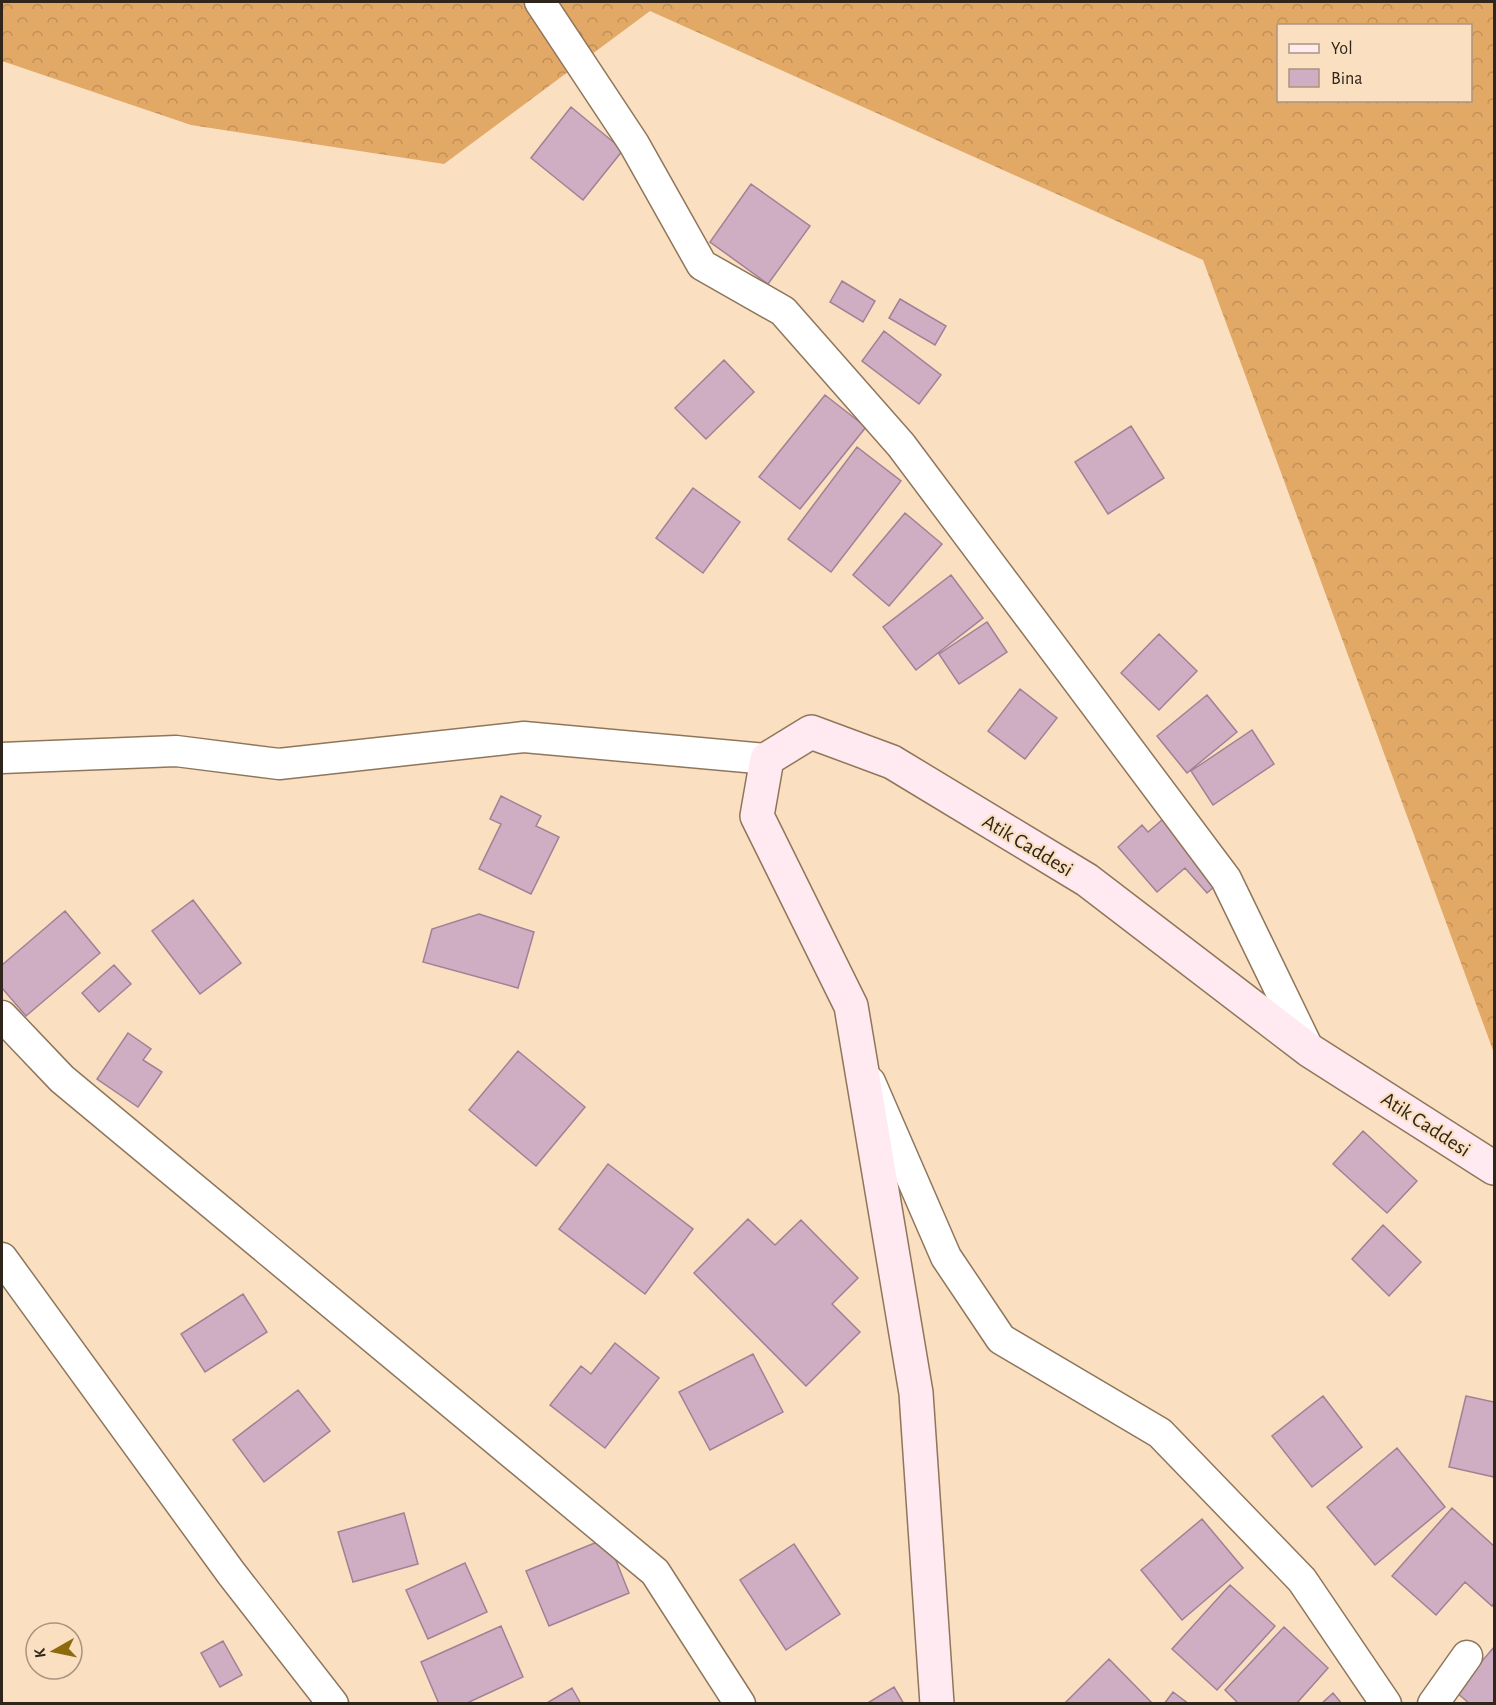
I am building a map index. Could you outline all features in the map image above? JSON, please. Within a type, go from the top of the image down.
[{"type":"street","points":[[540,2],[633,144],[702,265],[783,311],[901,445],[1226,879],[1309,1050]]},
{"type":"street","name":"Atik Caddesi","points":[[767,759],[811,732],[892,762],[1086,880],[1309,1050],[1494,1168]]},
{"type":"street","points":[[2,758],[176,751],[279,764],[524,737],[767,759],[757,816],[851,1006],[916,1393],[937,1704]]},
{"type":"street","points":[[2,1016],[63,1079],[655,1572],[740,1704]]},
{"type":"street","points":[[859,1055],[946,1257],[1001,1339],[1160,1433],[1302,1580],[1386,1704]]},
{"type":"street","points":[[2,1258],[231,1573],[333,1704]]},
{"type":"street","points":[[1433,1704],[1467,1656]]},
{"type":"green space","points":[[2,2],[1494,2],[1494,1053],[1203,260],[650,11],[444,164],[191,125],[2,61]]},
{"type":"building","points":[[571,107],[623,150],[583,200],[531,158]]},
{"type":"building","points":[[751,184],[810,226],[768,284],[710,242]]},
{"type":"building","points":[[842,281],[875,301],[863,322],[830,302]]},
{"type":"building","points":[[900,299],[946,326],[935,345],[889,318]]},
{"type":"building","points":[[884,331],[941,375],[919,404],[862,361]]},
{"type":"building","points":[[724,360],[754,392],[706,439],[675,408]]},
{"type":"building","points":[[825,395],[866,427],[800,509],[759,477]]},
{"type":"building","points":[[1131,426],[1164,478],[1108,514],[1075,462]]},
{"type":"building","points":[[857,447],[901,481],[831,572],[788,539]]},
{"type":"building","points":[[693,488],[740,522],[703,573],[656,538]]},
{"type":"building","points":[[905,513],[942,544],[889,606],[853,575]]},
{"type":"building","points":[[951,575],[983,618],[916,670],[883,627]]},
{"type":"building","points":[[987,622],[1007,652],[959,684],[939,654]]},
{"type":"building","points":[[1159,634],[1197,671],[1159,710],[1121,673]]},
{"type":"building","points":[[1020,689],[1057,718],[1025,759],[988,731]]},
{"type":"building","points":[[1207,695],[1237,732],[1187,773],[1157,736]]},
{"type":"building","points":[[1252,730],[1274,764],[1213,805],[1191,771]]},
{"type":"building","points":[[501,796],[541,816],[536,826],[559,837],[531,894],[479,869],[501,824],[490,819]]},
{"type":"building","points":[[1169,814],[1224,878],[1207,893],[1185,868],[1157,892],[1118,847],[1142,825],[1148,832]]},
{"type":"building","points":[[193,900],[241,963],[200,994],[152,931]]},
{"type":"building","points":[[65,911],[100,953],[26,1016],[2,988],[2,965]]},
{"type":"building","points":[[479,914],[534,932],[518,988],[423,962],[432,929]]},
{"type":"building","points":[[114,965],[131,984],[99,1012],[82,993]]},
{"type":"building","points":[[128,1033],[151,1049],[143,1060],[162,1072],[138,1107],[97,1079]]},
{"type":"building","points":[[518,1051],[585,1107],[536,1166],[469,1110]]},
{"type":"building","points":[[1363,1131],[1417,1181],[1387,1213],[1333,1164]]},
{"type":"building","points":[[608,1164],[693,1229],[645,1294],[559,1229]]},
{"type":"building","points":[[748,1219],[775,1245],[801,1220],[858,1278],[832,1304],[860,1332],[806,1386],[694,1273]]},
{"type":"building","points":[[1383,1225],[1421,1262],[1389,1296],[1352,1259]]},
{"type":"building","points":[[243,1294],[267,1332],[205,1372],[181,1334]]},
{"type":"building","points":[[615,1343],[659,1378],[605,1448],[550,1405],[581,1366],[591,1374]]},
{"type":"building","points":[[753,1354],[783,1412],[710,1450],[679,1392]]},
{"type":"building","points":[[298,1390],[330,1431],[264,1482],[233,1440]]},
{"type":"building","points":[[1323,1396],[1362,1447],[1312,1487],[1272,1436]]},
{"type":"building","points":[[1466,1396],[1494,1402],[1494,1477],[1449,1467]]},
{"type":"building","points":[[1397,1448],[1445,1507],[1375,1565],[1327,1507]]},
{"type":"building","points":[[1452,1508],[1494,1546],[1494,1603],[1492,1606],[1465,1582],[1436,1615],[1392,1576]]},
{"type":"building","points":[[404,1513],[418,1564],[353,1582],[338,1532]]},
{"type":"building","points":[[1202,1519],[1243,1568],[1182,1620],[1141,1570]]},
{"type":"building","points":[[607,1538],[629,1593],[549,1626],[526,1571]]},
{"type":"building","points":[[794,1544],[840,1614],[786,1650],[740,1580]]},
{"type":"building","points":[[465,1563],[487,1612],[428,1639],[406,1590]]},
{"type":"building","points":[[1230,1585],[1275,1626],[1217,1690],[1172,1649]]},
{"type":"building","points":[[501,1626],[523,1677],[465,1704],[439,1704],[421,1662]]},
{"type":"building","points":[[1284,1627],[1328,1668],[1296,1704],[1239,1704],[1225,1690]]},
{"type":"building","points":[[223,1641],[242,1675],[220,1687],[201,1653]]},
{"type":"building","points":[[1494,1647],[1494,1704],[1470,1704],[1456,1692]]},
{"type":"building","points":[[1109,1659],[1153,1704],[1064,1704]]},
{"type":"building","points":[[894,1687],[904,1704],[866,1704]]},
{"type":"building","points":[[572,1688],[581,1704],[545,1704]]},
{"type":"building","points":[[1173,1692],[1189,1704],[1164,1704]]},
{"type":"building","points":[[1333,1693],[1342,1704],[1321,1704]]}]
